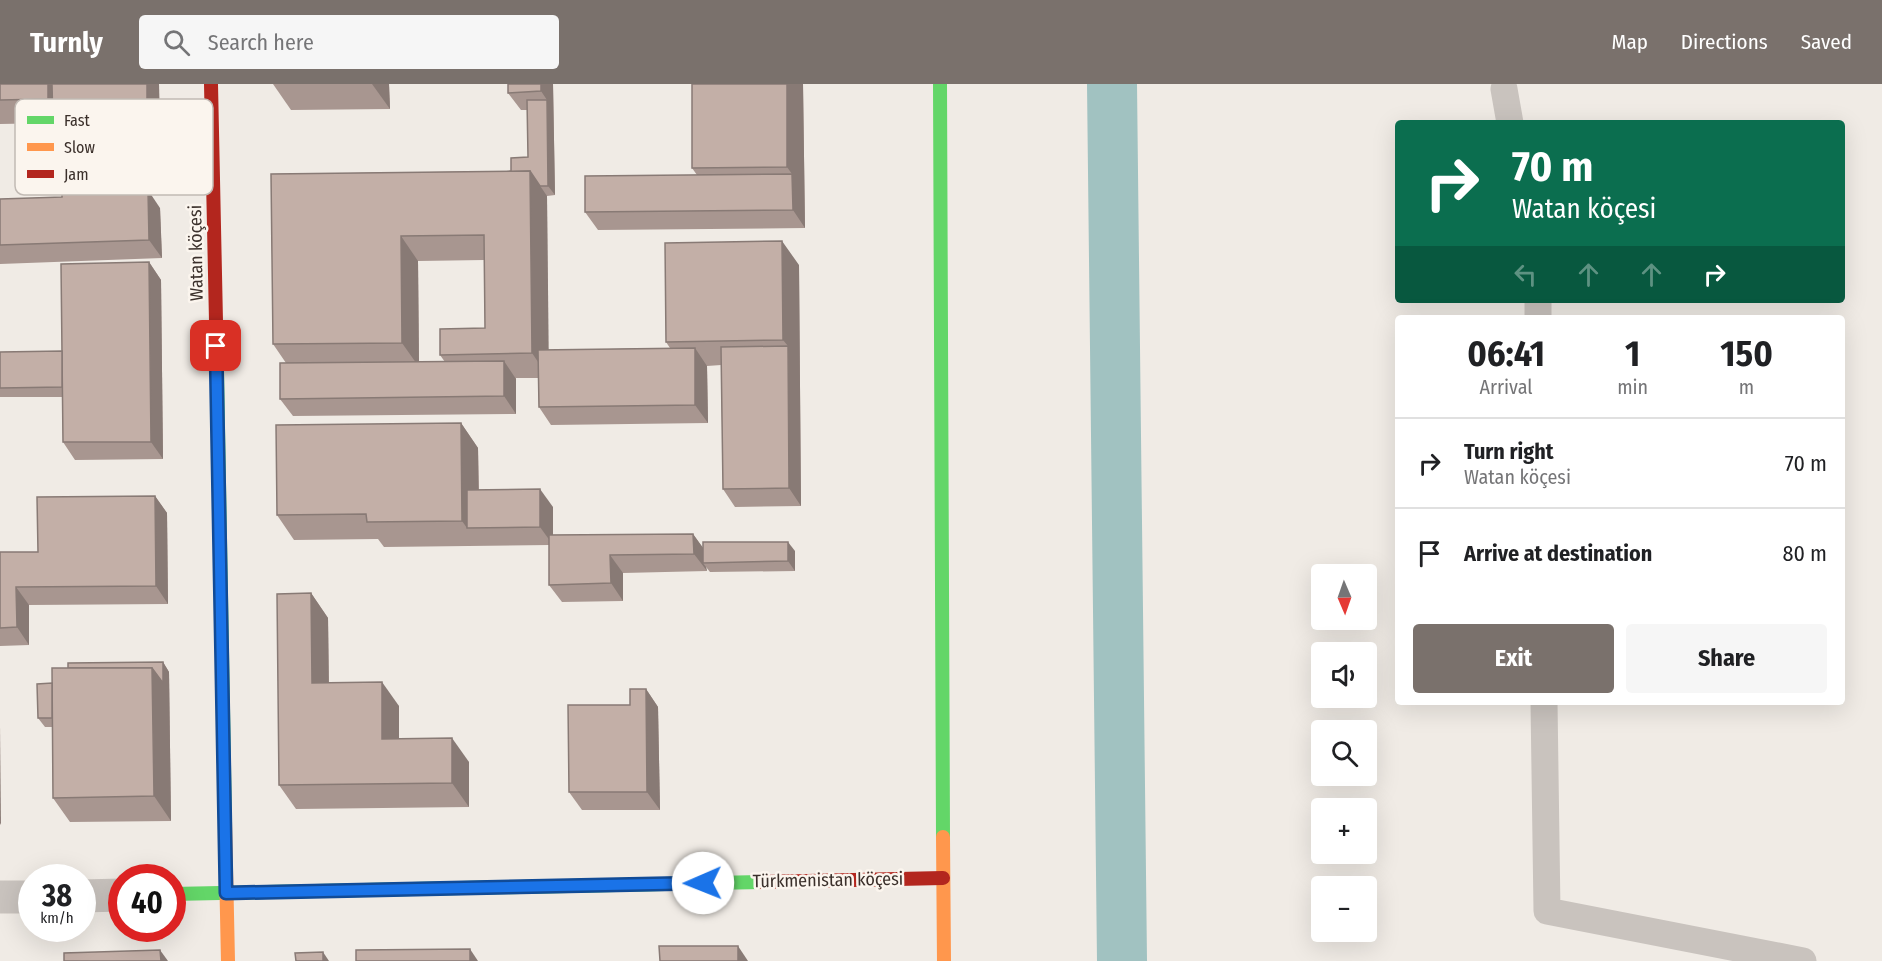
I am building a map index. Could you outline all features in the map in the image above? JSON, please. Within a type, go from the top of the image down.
[{"type":"street","name":"Watan köçesi","points":[[211,84],[211,99]]},
{"type":"street","points":[[940,84],[944,961]]},
{"type":"street","name":"Watan köçesi","points":[[213,192],[228,961]]},
{"type":"street","name":"Türkmenistan köçesi","points":[[186,894],[943,878]]},
{"type":"street","points":[[0,897],[18,897]]},
{"type":"lane","points":[[1504,89],[1509,120]]},
{"type":"lane","points":[[1544,705],[1547,911],[1803,961]]},
{"type":"building","points":[[0,84],[48,84],[48,99],[0,100]]},
{"type":"building","points":[[52,84],[147,84],[147,99],[52,99]]},
{"type":"building","points":[[508,84],[541,84],[541,91],[508,93]]},
{"type":"building","points":[[692,84],[787,84],[787,167],[692,168]]},
{"type":"building","points":[[527,100],[547,100],[548,186],[540,186],[530,171],[505,172],[511,171],[511,158],[528,157]]},
{"type":"building","points":[[530,171],[532,353],[440,355],[440,329],[485,328],[484,235],[401,236],[402,343],[273,344],[271,174]]},
{"type":"building","points":[[792,174],[793,210],[585,212],[585,176]]},
{"type":"building","points":[[62,195],[148,195],[149,240],[0,245],[0,199],[62,197]]},
{"type":"building","points":[[782,241],[783,340],[666,342],[665,243]]},
{"type":"building","points":[[149,262],[151,442],[63,442],[61,264]]},
{"type":"building","points":[[788,346],[789,488],[723,489],[721,347]]},
{"type":"building","points":[[695,348],[695,405],[539,407],[538,350]]},
{"type":"building","points":[[62,351],[62,387],[0,388],[0,352]]},
{"type":"building","points":[[504,361],[504,396],[280,399],[280,363]]},
{"type":"building","points":[[461,423],[462,521],[367,522],[366,514],[277,515],[276,425]]},
{"type":"building","points":[[540,489],[540,527],[467,528],[467,490]]},
{"type":"building","points":[[155,496],[156,586],[16,587],[17,627],[0,628],[0,552],[38,552],[37,497]]},
{"type":"building","points":[[693,534],[694,554],[610,555],[611,583],[549,585],[549,535]]},
{"type":"building","points":[[703,542],[788,542],[788,561],[703,563]]},
{"type":"building","points":[[311,593],[312,683],[382,682],[382,739],[452,738],[452,783],[279,785],[277,594]]},
{"type":"building","points":[[163,662],[163,683],[152,668],[68,668],[68,663]]},
{"type":"building","points":[[52,668],[152,668],[154,796],[53,798]]},
{"type":"building","points":[[52,683],[52,718],[38,718],[37,684]]},
{"type":"building","points":[[630,689],[646,689],[647,792],[569,792],[568,705],[630,705]]},
{"type":"building","points":[[659,946],[738,946],[738,961],[660,961]]},
{"type":"building","points":[[470,949],[470,961],[356,961],[356,950]]},
{"type":"building","points":[[160,950],[161,961],[64,961],[64,953]]},
{"type":"building","points":[[323,952],[323,961],[296,961],[295,953]]},
{"type":"waterway","points":[[1112,84],[1122,961]]},
{"type":"traffic: fast","points":[[940,84],[943,837]]},
{"type":"traffic: fast","points":[[217,369],[225,821]]},
{"type":"traffic: fast","points":[[186,894],[761,882]]},
{"type":"traffic: slow","points":[[225,821],[228,961]]},
{"type":"traffic: slow","points":[[943,837],[944,961]]},
{"type":"traffic: jam","points":[[211,84],[211,99]]},
{"type":"traffic: jam","points":[[213,179],[217,369]]},
{"type":"traffic: jam","points":[[761,882],[943,878]]},
{"type":"route","points":[[216,346],[226,893],[703,883]]}]
